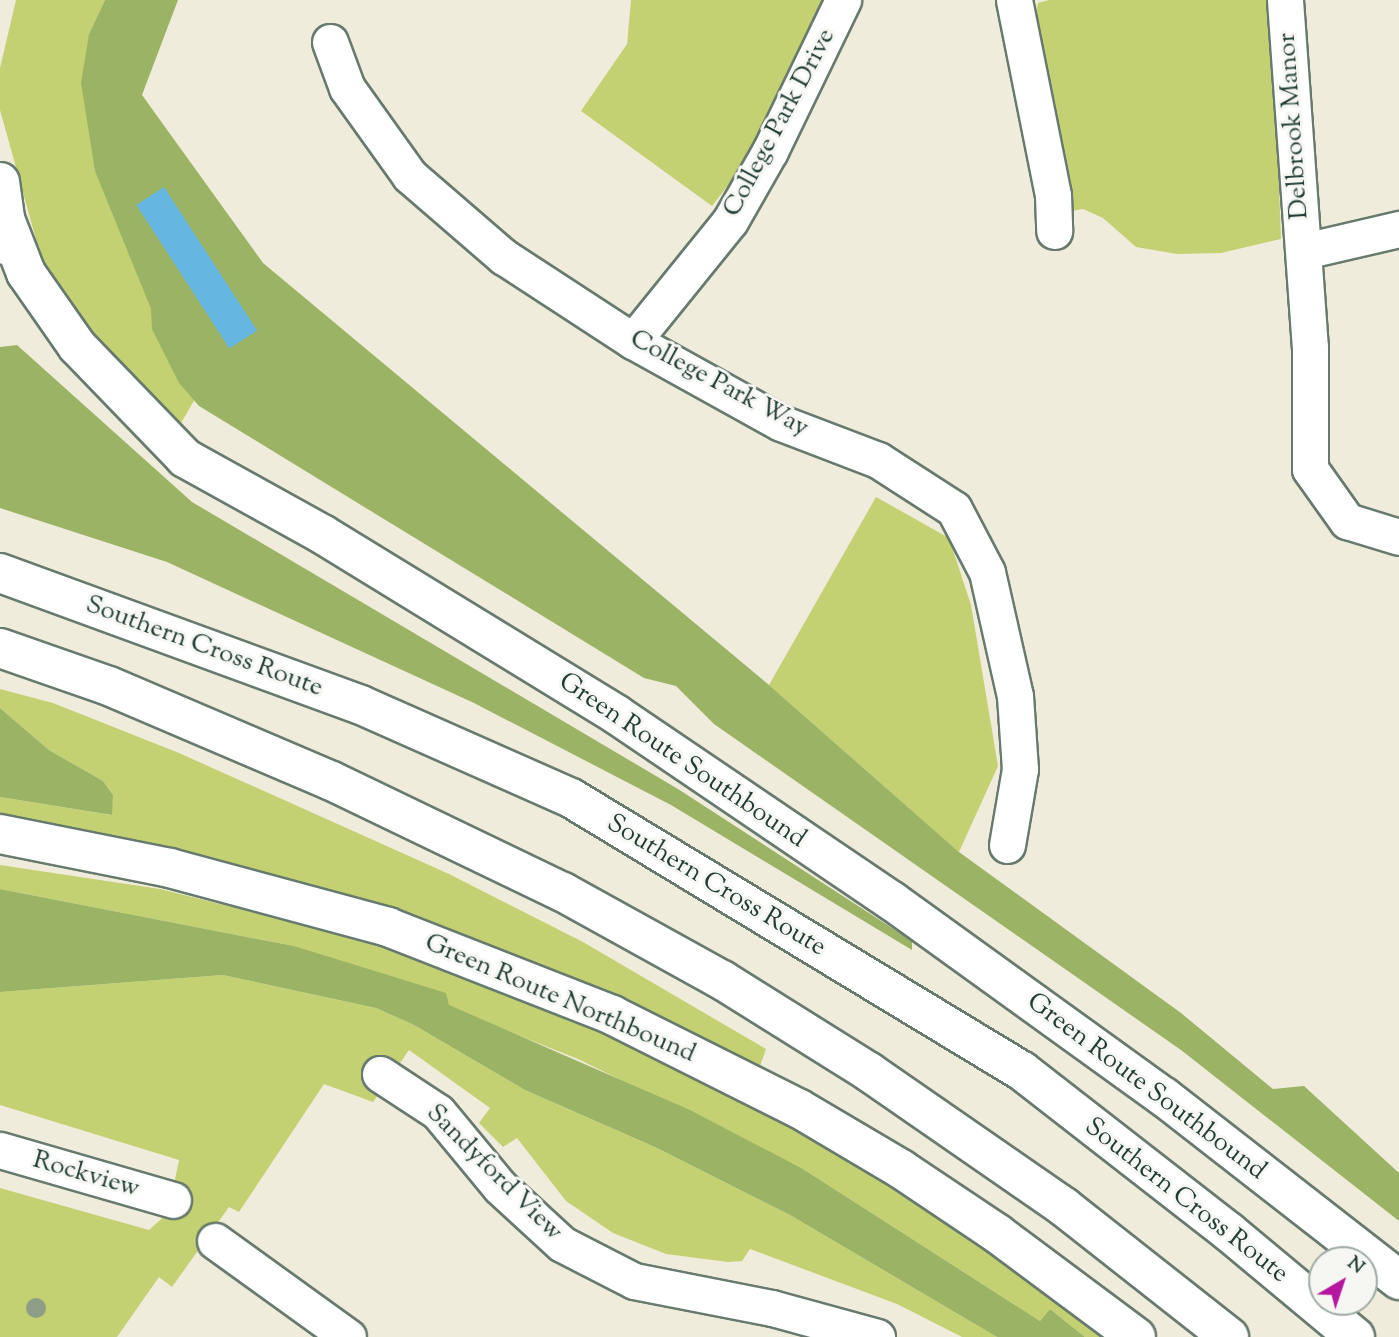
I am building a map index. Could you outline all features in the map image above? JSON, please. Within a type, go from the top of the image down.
[{"type":"main road","name":"Green Route Southbound","points":[[0,182],[3,233],[26,273],[76,346],[185,458],[321,534],[617,715],[892,901],[1164,1097],[1399,1278]]},
{"type":"main road","name":"Southern Cross Route","points":[[0,573],[361,705],[571,798],[1022,1071],[1229,1232],[1355,1337]]},
{"type":"main road","points":[[0,648],[108,686],[332,781],[563,892],[722,980],[869,1072],[1052,1199],[1230,1337]]},
{"type":"main road","name":"Green Route Northbound","points":[[0,834],[170,868],[388,927],[612,1015],[798,1108],[901,1169],[999,1234],[1136,1337]]},
{"type":"street","name":"College Park Drive","points":[[633,341],[730,221],[776,140],[843,0]]},
{"type":"street","points":[[1014,0],[1054,195],[1054,231]]},
{"type":"street","name":"Delbrook Manor","points":[[1285,0],[1304,251],[1310,469],[1347,521],[1399,537]]},
{"type":"street","name":"College Park Way","points":[[330,42],[347,88],[410,176],[504,257],[633,341],[781,423],[878,460],[954,509],[986,572],[1015,696],[1020,769],[1007,845]]},
{"type":"street","name":"Delbrook Manor","points":[[1304,251],[1399,229]]},
{"type":"street","name":"Sandyford View","points":[[380,1074],[438,1112],[500,1187],[562,1244],[634,1281],[769,1322],[877,1337]]},
{"type":"street","name":"Rockview","points":[[0,1150],[173,1200]]},
{"type":"street","points":[[215,1241],[348,1337]]},
{"type":"green space","points":[[16,0],[105,0],[89,34],[198,394],[181,423],[85,334],[44,268],[0,110],[0,68]]},
{"type":"green space","points":[[105,0],[178,0],[142,95],[263,263],[769,685],[959,852],[1181,1013],[1273,1089],[1304,1086],[1399,1173],[1399,1221],[1181,1050],[714,724],[676,686],[644,678],[199,406],[179,383],[152,329],[151,309],[95,171],[81,83],[89,34]]},
{"type":"green space","points":[[631,0],[829,0],[742,167],[712,206],[581,111],[627,44]]},
{"type":"green space","points":[[1049,0],[1272,0],[1281,239],[1221,253],[1177,254],[1136,247],[1103,218],[1083,209],[1072,211],[1031,43],[1038,3]]},
{"type":"green space","points":[[17,345],[192,502],[678,789],[912,941],[912,950],[671,805],[474,703],[167,562],[0,508],[0,347]]},
{"type":"green space","points":[[876,497],[949,538],[971,605],[998,766],[959,852],[769,685]]},
{"type":"green space","points":[[0,689],[53,703],[179,753],[449,874],[583,942],[766,1049],[759,1069],[273,878],[134,840],[0,814],[0,797],[111,815],[113,795],[103,781],[49,750],[0,708]]},
{"type":"green space","points":[[0,708],[49,750],[103,781],[113,795],[112,815],[0,797]]},
{"type":"green space","points":[[0,865],[160,889],[388,946],[550,1007],[736,1094],[947,1217],[1110,1337],[1085,1337],[1050,1309],[1040,1321],[803,1169],[578,1059],[294,946],[0,889]]},
{"type":"green space","points":[[0,889],[294,946],[446,993],[449,1005],[690,1110],[803,1169],[1040,1321],[1050,1309],[1085,1337],[997,1337],[790,1215],[657,1148],[525,1090],[414,1025],[376,1008],[223,975],[0,992]]},
{"type":"green space","points":[[223,975],[376,1008],[414,1025],[525,1090],[657,1148],[790,1215],[997,1337],[962,1337],[897,1304],[750,1249],[742,1261],[728,1262],[666,1254],[613,1233],[566,1201],[517,1138],[503,1147],[479,1123],[490,1108],[409,1050],[373,1102],[324,1084],[239,1212],[229,1207],[172,1287],[159,1277],[117,1337],[0,1337],[0,1188],[149,1230],[168,1213],[179,1160],[0,1105],[0,992]]},
{"type":"water","points":[[164,187],[257,330],[229,348],[136,205]]}]
